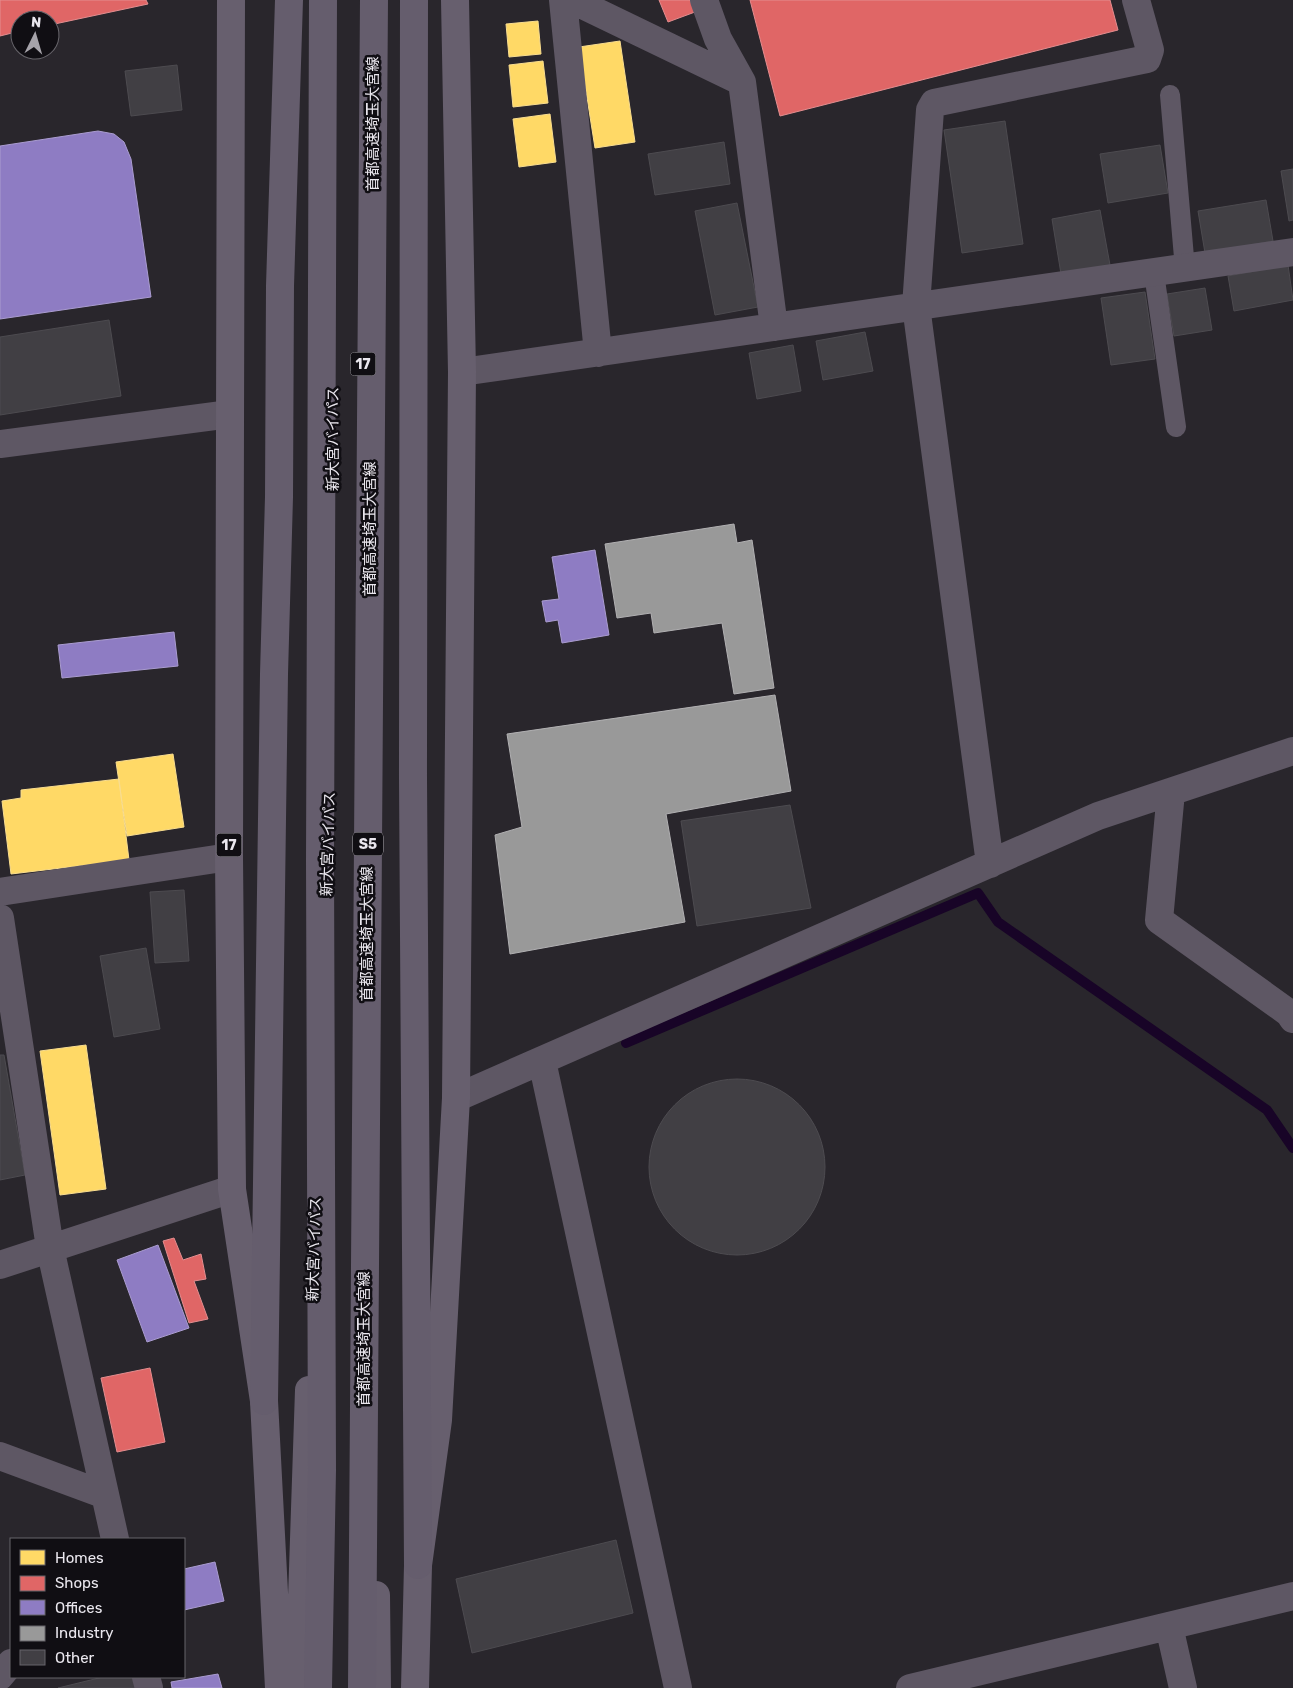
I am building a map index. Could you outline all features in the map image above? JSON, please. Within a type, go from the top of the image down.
[{"type":"highway","name":"17","points":[[231,0],[229,857],[232,1189],[264,1401],[279,1688]]},
{"type":"highway","points":[[264,1401],[274,674],[279,497],[280,286],[289,0]]},
{"type":"highway","points":[[318,1688],[322,1470],[320,841],[323,0]]},
{"type":"highway","name":"新大宮バイパス","points":[[299,1688],[332,727],[336,0]]},
{"type":"highway","name":"新大宮バイパス","points":[[363,0],[363,728],[377,1688]]},
{"type":"highway","name":"首都高速埼玉大宮線","points":[[362,1688],[374,0]]},
{"type":"highway","points":[[414,0],[412,291],[414,1150],[418,1565],[415,1688]]},
{"type":"highway","points":[[418,1565],[438,1420],[456,1098],[462,372],[455,0]]},
{"type":"street","points":[[563,0],[598,353]]},
{"type":"street","points":[[572,0],[742,82]]},
{"type":"street","points":[[704,0],[718,38],[742,82],[774,328]]},
{"type":"street","points":[[990,864],[916,306],[930,110],[934,104],[1147,59],[1150,50],[1136,0]]},
{"type":"street","points":[[462,372],[1293,252]]},
{"type":"street","points":[[0,444],[230,414]]},
{"type":"street","points":[[456,1098],[1098,816],[1293,750]]},
{"type":"street","points":[[1171,792],[1159,920],[1289,1013],[1293,1019]]},
{"type":"street","points":[[0,892],[229,857]]},
{"type":"street","points":[[0,918],[4,968],[50,1248],[115,1538]]},
{"type":"street","points":[[542,1060],[678,1688]]},
{"type":"street","points":[[0,1264],[232,1189]]},
{"type":"street","points":[[0,1456],[105,1495]]},
{"type":"street","points":[[910,1688],[1293,1596]]},
{"type":"street","points":[[1169,1626],[1182,1688]]},
{"type":"street","points":[[0,1676],[10,1664]]},
{"type":"lane","points":[[1170,95],[1185,269]]},
{"type":"lane","points":[[1154,273],[1176,426]]},
{"type":"building: Homes","points":[[538,21],[541,54],[509,57],[506,24]]},
{"type":"building: Homes","points":[[620,41],[635,142],[595,148],[579,47]]},
{"type":"building: Homes","points":[[543,61],[548,103],[513,107],[509,65]]},
{"type":"building: Homes","points":[[550,114],[556,162],[519,167],[513,119]]},
{"type":"building: Homes","points":[[173,754],[184,827],[127,836],[116,762]]},
{"type":"building: Homes","points":[[119,779],[129,860],[11,874],[2,801],[21,798],[21,790]]},
{"type":"building: Homes","points":[[86,1045],[106,1189],[60,1195],[40,1051]]},
{"type":"building: Shops","points":[[0,0],[146,0],[148,4],[60,23],[60,10],[10,10],[10,34],[0,36]]},
{"type":"building: Shops","points":[[659,0],[690,0],[695,12],[668,22]]},
{"type":"building: Shops","points":[[750,0],[1110,0],[1118,30],[780,116]]},
{"type":"building: Shops","points":[[174,1238],[183,1260],[201,1254],[206,1279],[194,1281],[208,1319],[189,1323],[163,1241]]},
{"type":"building: Shops","points":[[150,1368],[165,1442],[117,1452],[101,1378]]},
{"type":"building: Offices","points":[[98,131],[114,134],[124,142],[131,159],[151,297],[0,319],[0,146]]},
{"type":"building: Offices","points":[[595,550],[609,635],[562,643],[558,620],[546,622],[542,601],[559,599],[552,557]]},
{"type":"building: Offices","points":[[174,632],[178,666],[62,678],[58,645]]},
{"type":"building: Offices","points":[[158,1245],[189,1328],[147,1342],[117,1260]]},
{"type":"building: Offices","points":[[215,1562],[224,1601],[185,1610],[185,1569]]},
{"type":"building: Offices","points":[[218,1674],[222,1688],[172,1688],[171,1682]]},
{"type":"building: Industry","points":[[734,524],[737,543],[752,540],[774,688],[734,694],[722,623],[654,633],[651,613],[617,618],[605,544]]},
{"type":"building: Industry","points":[[775,695],[791,791],[666,814],[685,922],[510,954],[495,835],[522,827],[507,734]]},
{"type":"building: Other","points":[[177,65],[182,110],[131,116],[125,71]]},
{"type":"building: Other","points":[[1005,121],[1023,244],[962,253],[944,130]]},
{"type":"building: Other","points":[[724,142],[730,184],[655,195],[648,154]]},
{"type":"building: Other","points":[[1160,145],[1168,193],[1108,203],[1100,154]]},
{"type":"building: Other","points":[[1293,169],[1293,220],[1289,221],[1281,171]]},
{"type":"building: Other","points":[[1266,200],[1273,241],[1205,253],[1198,211]]},
{"type":"building: Other","points":[[737,203],[758,307],[715,315],[695,211]]},
{"type":"building: Other","points":[[1100,210],[1110,265],[1061,274],[1052,219]]},
{"type":"building: Other","points":[[1288,265],[1293,300],[1234,311],[1228,276]]},
{"type":"building: Other","points":[[1205,288],[1212,330],[1174,336],[1167,294]]},
{"type":"building: Other","points":[[1145,292],[1155,359],[1111,365],[1101,298]]},
{"type":"building: Other","points":[[109,320],[121,396],[0,415],[0,337]]},
{"type":"building: Other","points":[[865,332],[873,371],[823,380],[816,341]]},
{"type":"building: Other","points":[[793,345],[801,391],[757,399],[749,353]]},
{"type":"building: Other","points":[[790,805],[811,908],[697,926],[681,821]]},
{"type":"building: Other","points":[[184,890],[189,961],[155,963],[150,892]]},
{"type":"building: Other","points":[[146,948],[160,1029],[114,1037],[100,956]]},
{"type":"building: Other","points":[[0,1055],[4,1055],[25,1175],[0,1180]]},
{"type":"building: Other","points":[[737,1079],[771,1086],[793,1099],[805,1111],[821,1141],[825,1167],[818,1201],[805,1223],[793,1235],[763,1251],[737,1255],[703,1248],[681,1235],[669,1223],[653,1193],[649,1167],[656,1133],[669,1111],[681,1099],[711,1083]]},
{"type":"building: Other","points":[[616,1540],[633,1613],[472,1653],[456,1579]]},
{"type":"building: Other","points":[[99,1678],[139,1678],[142,1688],[58,1688]]},
{"type":"waterway","points":[[626,1043],[978,893],[998,922],[1267,1110],[1293,1148]]}]
